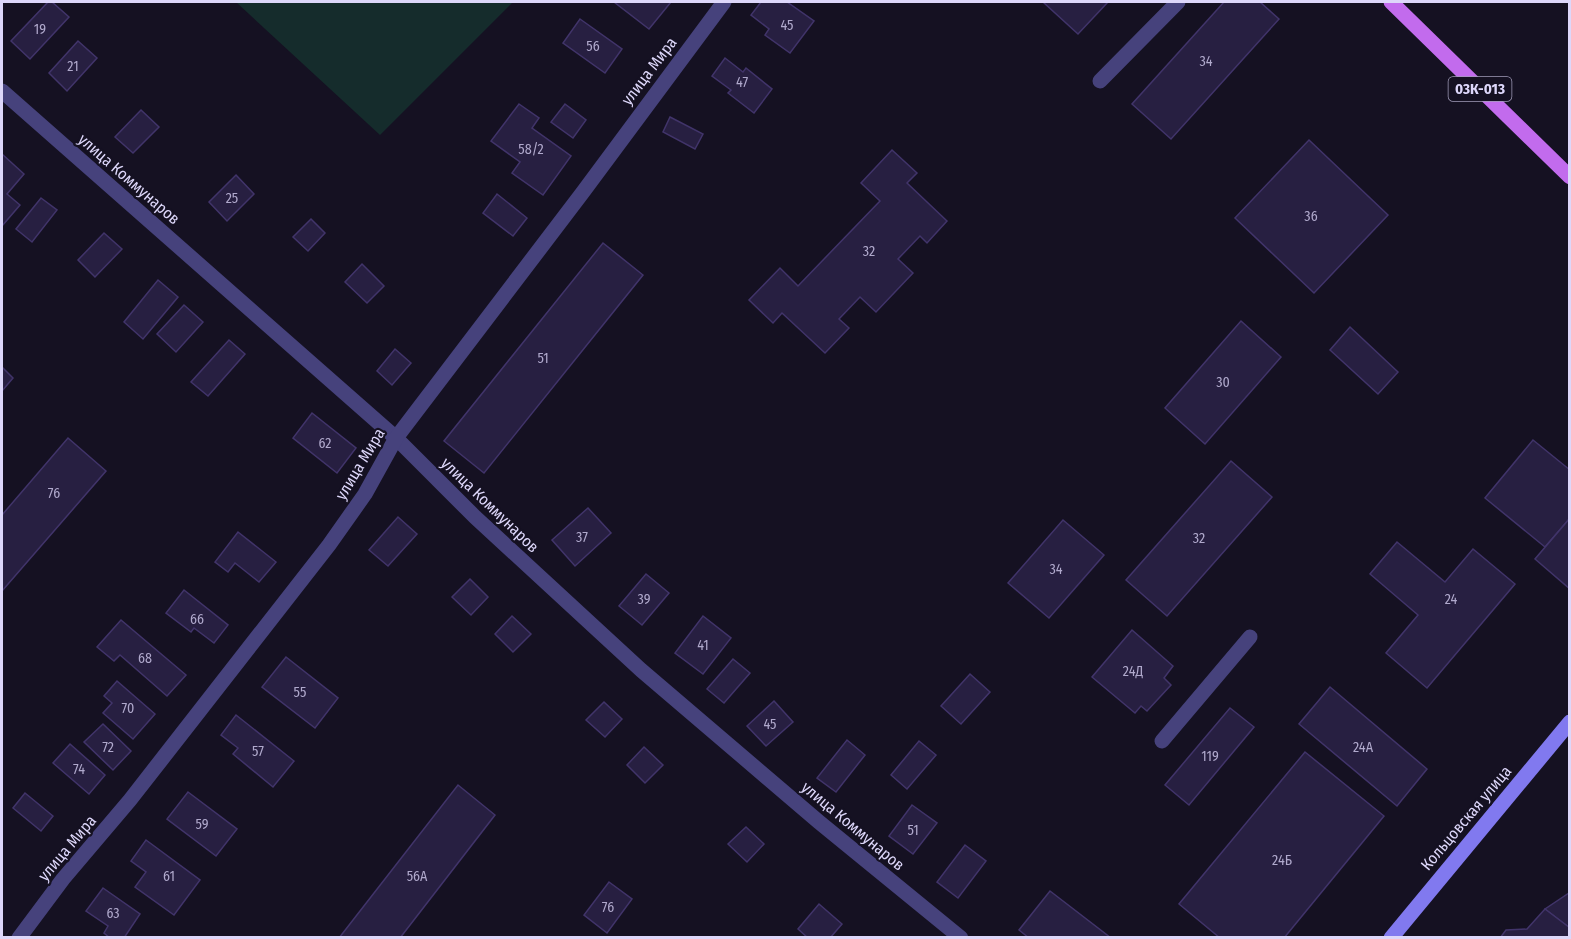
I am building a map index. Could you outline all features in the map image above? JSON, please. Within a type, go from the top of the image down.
[{"type":"main road","name":"03К-013","points":[[1391,2],[1569,177]]},
{"type":"main road","name":"Кольцовская улица","points":[[1391,938],[1569,722]]},
{"type":"street","name":"улица Мира","points":[[19,938],[63,879],[130,800],[329,545],[365,494],[396,438],[724,2]]},
{"type":"street","points":[[1100,81],[1178,2]]},
{"type":"street","name":"улица Коммунаров","points":[[2,91],[396,438],[475,517],[641,670],[819,822],[961,938]]},
{"type":"street","points":[[1162,741],[1250,637]]},
{"type":"green space","points":[[236,2],[513,2],[380,135]]},
{"type":"building","points":[[48,2],[52,2],[69,17],[30,59],[11,41]]},
{"type":"building","points":[[614,2],[671,2],[649,29]]},
{"type":"building","points":[[761,2],[787,2],[814,21],[790,53],[765,35],[769,29],[751,15]]},
{"type":"building","points":[[1043,2],[1108,2],[1078,34]]},
{"type":"building","points":[[1224,2],[1260,2],[1279,19],[1171,139],[1132,104]]},
{"type":"building","points":[[580,19],[622,49],[605,73],[563,43]]},
{"type":"building","points":[[78,41],[97,58],[67,91],[49,73]]},
{"type":"building","points":[[725,58],[743,72],[746,68],[772,89],[754,113],[728,93],[731,90],[712,76]]},
{"type":"building","points":[[519,104],[539,118],[532,128],[571,156],[543,195],[512,173],[520,162],[491,141]]},
{"type":"building","points":[[565,104],[586,120],[573,138],[551,122]]},
{"type":"building","points":[[141,110],[159,127],[133,153],[115,137]]},
{"type":"building","points":[[670,117],[703,134],[695,149],[663,132]]},
{"type":"building","points":[[1309,140],[1388,215],[1314,293],[1235,218]]},
{"type":"building","points":[[892,150],[917,173],[907,183],[947,221],[927,243],[920,236],[898,259],[913,273],[876,312],[860,297],[839,319],[849,328],[825,353],[782,313],[773,323],[749,300],[780,268],[798,286],[880,201],[861,183]]},
{"type":"building","points":[[2,154],[24,174],[7,194],[20,205],[2,226]]},
{"type":"building","points":[[236,175],[254,194],[227,221],[209,202]]},
{"type":"building","points":[[497,194],[527,218],[513,236],[483,213]]},
{"type":"building","points":[[41,198],[57,210],[32,242],[16,229]]},
{"type":"building","points":[[311,219],[325,233],[308,251],[293,237]]},
{"type":"building","points":[[104,233],[122,249],[95,277],[78,260]]},
{"type":"building","points":[[603,243],[643,275],[484,473],[444,441]]},
{"type":"building","points":[[362,264],[384,286],[367,303],[345,282]]},
{"type":"building","points":[[158,280],[178,297],[143,339],[124,322]]},
{"type":"building","points":[[184,305],[203,322],[176,352],[157,334]]},
{"type":"building","points":[[1241,321],[1281,357],[1205,444],[1165,408]]},
{"type":"building","points":[[1350,327],[1398,372],[1378,394],[1330,350]]},
{"type":"building","points":[[229,340],[245,354],[208,396],[191,382]]},
{"type":"building","points":[[395,349],[411,363],[392,385],[377,371]]},
{"type":"building","points":[[2,367],[13,378],[2,391]]},
{"type":"building","points":[[312,413],[356,448],[337,473],[293,438]]},
{"type":"building","points":[[68,438],[106,471],[2,591],[2,515]]},
{"type":"building","points":[[1533,440],[1570,470],[1570,518],[1545,547],[1485,498]]},
{"type":"building","points":[[1231,461],[1272,497],[1167,616],[1126,580]]},
{"type":"building","points":[[588,508],[611,533],[575,566],[552,540]]},
{"type":"building","points":[[398,517],[417,534],[388,566],[369,550]]},
{"type":"building","points":[[1570,518],[1570,589],[1535,559]]},
{"type":"building","points":[[1063,520],[1104,555],[1049,618],[1008,583]]},
{"type":"building","points":[[238,532],[276,562],[259,582],[235,563],[228,572],[215,562]]},
{"type":"building","points":[[1397,542],[1445,582],[1473,549],[1515,584],[1427,688],[1386,653],[1418,615],[1370,574]]},
{"type":"building","points":[[646,574],[669,593],[642,625],[619,606]]},
{"type":"building","points":[[470,579],[488,597],[471,615],[452,597]]},
{"type":"building","points":[[184,590],[228,625],[214,643],[194,628],[191,632],[166,613]]},
{"type":"building","points":[[512,616],[531,634],[513,652],[495,634]]},
{"type":"building","points":[[703,616],[731,638],[703,674],[675,653]]},
{"type":"building","points":[[121,620],[186,675],[167,696],[120,655],[114,661],[97,647]]},
{"type":"building","points":[[1132,630],[1173,666],[1164,678],[1171,685],[1147,711],[1141,706],[1135,713],[1092,677]]},
{"type":"building","points":[[286,657],[338,698],[315,728],[262,687]]},
{"type":"building","points":[[733,659],[750,673],[724,703],[707,689]]},
{"type":"building","points":[[970,674],[990,692],[961,724],[941,706]]},
{"type":"building","points":[[117,681],[155,714],[133,739],[103,713],[112,703],[104,696]]},
{"type":"building","points":[[1330,687],[1427,769],[1397,806],[1299,724]]},
{"type":"building","points":[[774,701],[793,722],[766,746],[747,726]]},
{"type":"building","points":[[604,702],[622,719],[605,737],[586,720]]},
{"type":"building","points":[[1230,708],[1254,727],[1189,805],[1165,785]]},
{"type":"building","points":[[236,715],[294,761],[273,787],[233,754],[238,748],[221,735]]},
{"type":"building","points":[[103,724],[131,751],[113,770],[84,742]]},
{"type":"building","points":[[847,740],[865,755],[836,792],[817,778]]},
{"type":"building","points":[[919,741],[936,755],[907,789],[891,775]]},
{"type":"building","points":[[70,744],[105,775],[89,794],[53,763]]},
{"type":"building","points":[[644,747],[663,765],[645,783],[627,765]]},
{"type":"building","points":[[1305,752],[1384,816],[1284,938],[1220,938],[1179,904]]},
{"type":"building","points":[[458,785],[495,815],[400,938],[339,938]]},
{"type":"building","points":[[188,792],[237,829],[216,856],[167,819]]},
{"type":"building","points":[[25,793],[53,816],[41,831],[13,808]]},
{"type":"building","points":[[912,805],[937,823],[913,854],[889,836]]},
{"type":"building","points":[[746,827],[764,844],[747,862],[728,844]]},
{"type":"building","points":[[146,840],[200,880],[174,915],[135,887],[146,872],[131,861]]},
{"type":"building","points":[[965,845],[986,861],[958,898],[937,882]]},
{"type":"building","points":[[609,882],[632,899],[607,933],[584,915]]},
{"type":"building","points":[[103,888],[140,914],[124,938],[110,938],[104,933],[108,926],[86,911]]},
{"type":"building","points":[[1050,891],[1111,938],[1029,938],[1019,930]]},
{"type":"building","points":[[1570,893],[1570,928],[1545,909]]},
{"type":"building","points":[[819,904],[842,924],[830,938],[808,938],[798,929]]},
{"type":"building","points":[[1545,909],[1570,928],[1570,938],[1500,938],[1506,930],[1527,929]]}]
